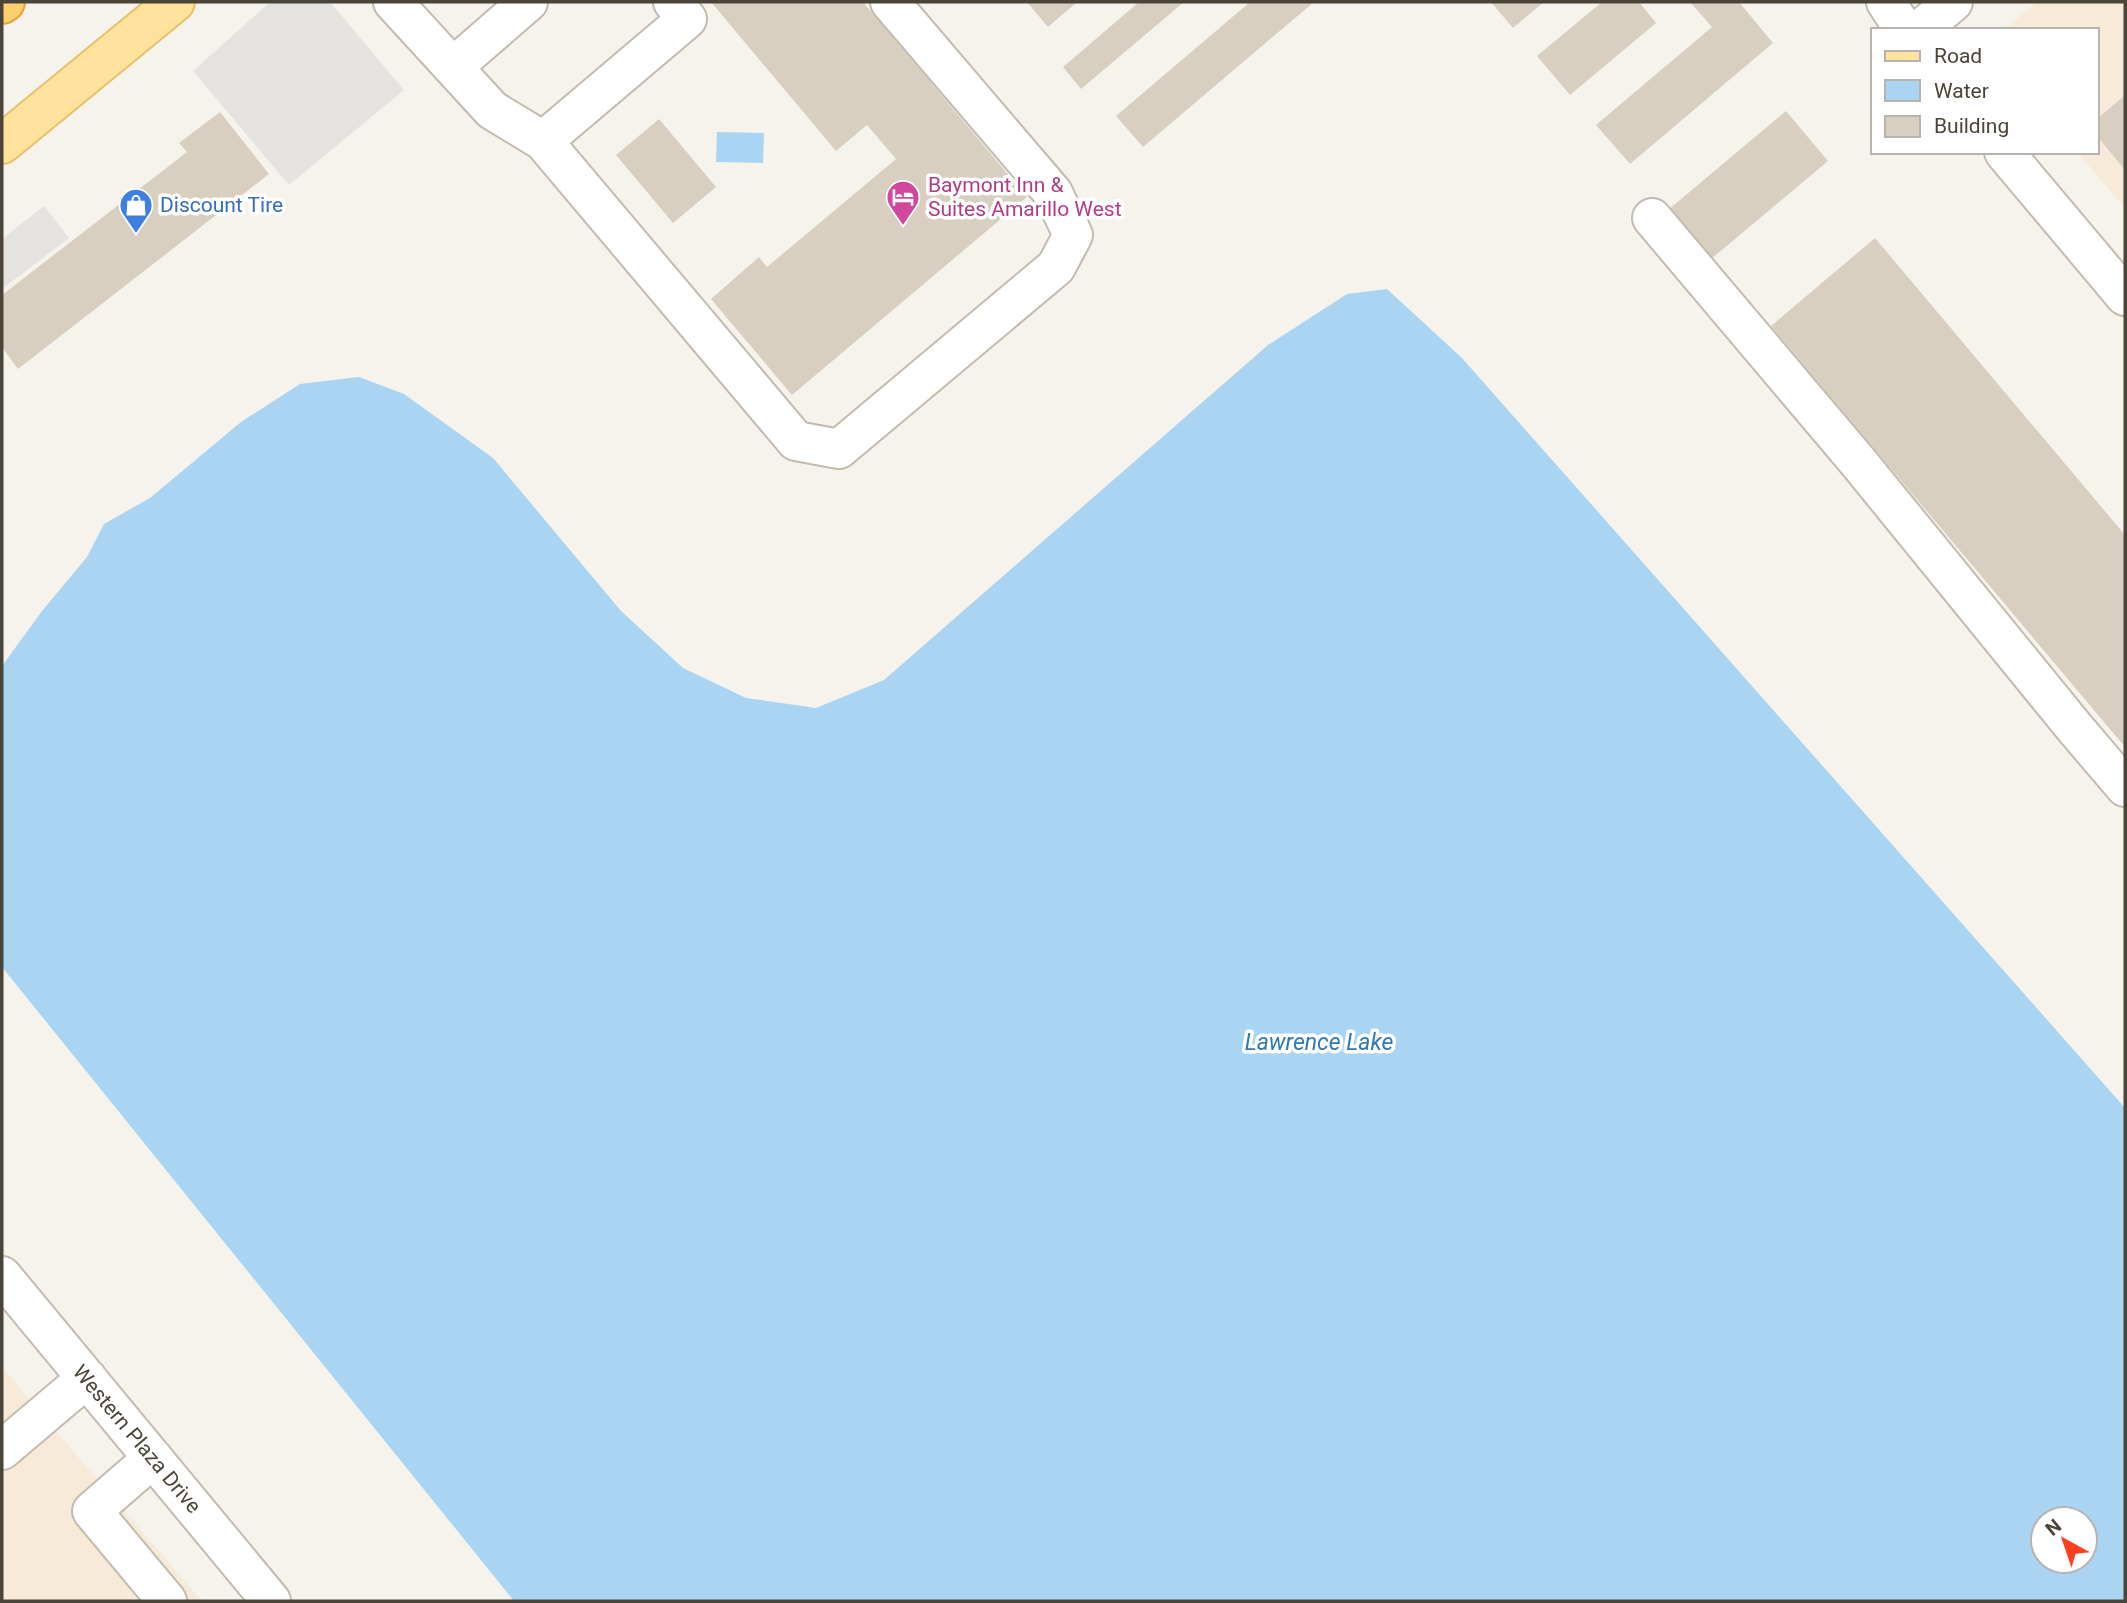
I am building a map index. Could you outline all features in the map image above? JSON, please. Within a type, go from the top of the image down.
[{"type":"main road","points":[[2,144],[175,2]]},
{"type":"street","points":[[393,2],[492,110],[543,141],[796,441],[839,449],[1056,267],[1073,235],[1053,193],[890,2]]},
{"type":"street","points":[[453,67],[528,2]]},
{"type":"street","points":[[543,141],[687,19],[673,2]]},
{"type":"street","points":[[1886,2],[1903,28]]},
{"type":"street","points":[[1922,28],[1954,2]]},
{"type":"street","points":[[2006,154],[2125,296]]},
{"type":"street","points":[[1652,218],[1851,453],[2125,787]]},
{"type":"street","name":"Western Plaza Drive","points":[[2,1276],[271,1601]]},
{"type":"street","points":[[2,1450],[87,1378]]},
{"type":"street","points":[[153,1458],[92,1511],[167,1601]]},
{"type":"shaded area","points":[[270,2],[330,2],[404,90],[289,185],[193,71]]},
{"type":"shaded area","points":[[2037,2],[2125,2],[2125,208],[2079,154],[2099,154],[2099,28],[2006,28]]},
{"type":"shaded area","points":[[44,206],[69,238],[2,289],[2,239]]},
{"type":"shaded area","points":[[2,1366],[73,1451],[202,1601],[2,1601]]},
{"type":"water","points":[[717,132],[764,133],[763,163],[716,162]]},
{"type":"water","name":"Lawrence Lake","points":[[1387,289],[1462,358],[2125,1108],[2125,1601],[514,1601],[2,967],[2,666],[42,611],[87,557],[104,524],[150,498],[241,422],[300,384],[359,377],[404,394],[493,458],[621,611],[683,668],[746,698],[816,708],[884,680],[1268,345],[1347,294]]},
{"type":"building","name":"Baymont Inn & Suites Amarillo West","points":[[711,2],[863,2],[1027,197],[792,395],[711,299],[759,257],[767,267],[896,159],[867,125],[836,151]]},
{"type":"building","points":[[1027,2],[1077,2],[1048,27]]},
{"type":"building","points":[[1139,2],[1184,2],[1081,89],[1063,67]]},
{"type":"building","points":[[1250,2],[1314,2],[1143,147],[1116,116]]},
{"type":"building","points":[[1491,2],[1544,2],[1513,28]]},
{"type":"building","points":[[1602,2],[1639,2],[1656,23],[1570,95],[1537,56]]},
{"type":"building","points":[[1690,2],[1739,2],[1773,43],[1630,164],[1596,125],[1712,27]]},
{"type":"building","points":[[2125,95],[2125,170],[2099,138],[2099,117]]},
{"type":"building","points":[[1786,111],[1828,161],[1704,265],[1662,215]]},
{"type":"building","name":"Discount Tire","points":[[220,112],[269,174],[18,369],[2,347],[2,295],[187,152],[179,143]]},
{"type":"building","points":[[659,119],[716,187],[673,223],[616,155]]},
{"type":"building","points":[[1875,238],[2125,535],[2125,747],[1771,326]]},
{"type":"place","name":"Baymont Inn & Suites Amarillo West","points":[[903,227]]},
{"type":"place","name":"Discount Tire","points":[[136,235]]}]
